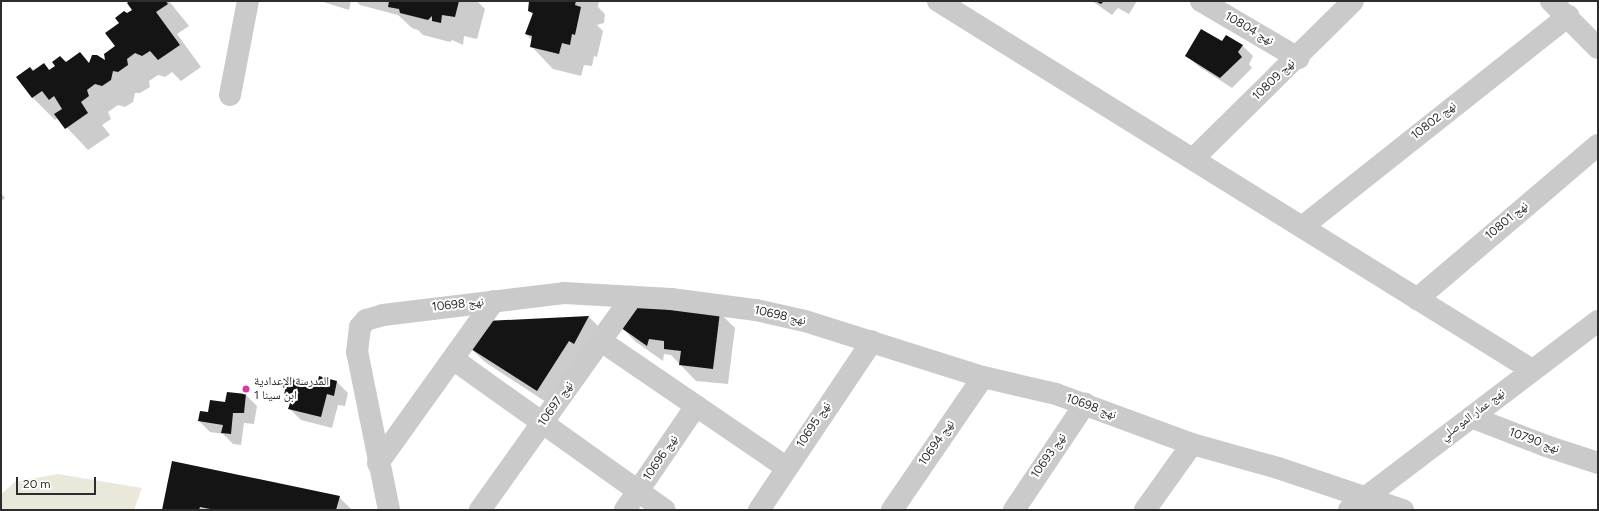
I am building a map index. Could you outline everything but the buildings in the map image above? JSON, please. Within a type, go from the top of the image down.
[{"type":"street","points":[[230,95],[248,1]]},
{"type":"street","points":[[938,1],[974,10],[1194,158],[1532,370]]},
{"type":"street","name":"نهج 10804","points":[[1200,1],[1298,58]]},
{"type":"street","name":"نهج 10809","points":[[1194,158],[1298,58],[1353,1]]},
{"type":"street","points":[[1551,1],[1568,16],[1598,48]]},
{"type":"street","name":"نهج 10802","points":[[1302,227],[1568,16]]},
{"type":"street","name":"نهج 10801","points":[[1417,299],[1598,145]]},
{"type":"street","name":"نهج 10698","points":[[388,510],[357,352],[360,327],[375,317],[494,301],[564,294],[671,299],[756,310],[805,321],[984,377],[1056,394],[1192,444],[1366,496],[1403,510]]},
{"type":"street","name":"نهج 10697","points":[[480,510],[632,297]]},
{"type":"street","points":[[378,463],[494,301]]},
{"type":"street","name":"نهج عمار الموصلي","points":[[1349,510],[1532,370],[1592,331]]},
{"type":"street","points":[[601,341],[787,468]]},
{"type":"street","name":"نهج 10695","points":[[759,510],[872,341]]},
{"type":"street","points":[[453,359],[544,421],[638,492],[665,510]]},
{"type":"street","name":"نهج 10694","points":[[892,510],[984,377]]},
{"type":"street","name":"نهج 10693","points":[[1014,510],[1085,404]]},
{"type":"street","name":"نهج 10696","points":[[626,510],[696,406]]},
{"type":"street","name":"نهج 10790","points":[[1471,417],[1546,446],[1598,463]]},
{"type":"street","points":[[1145,510],[1192,444]]},
{"type":"shaded area","points":[[58,474],[142,488],[134,510],[1,510],[1,494],[15,482]]},
{"type":"place","name":"المدرسة الإعدادية ابن سينا 1","points":[[246,389]]}]
